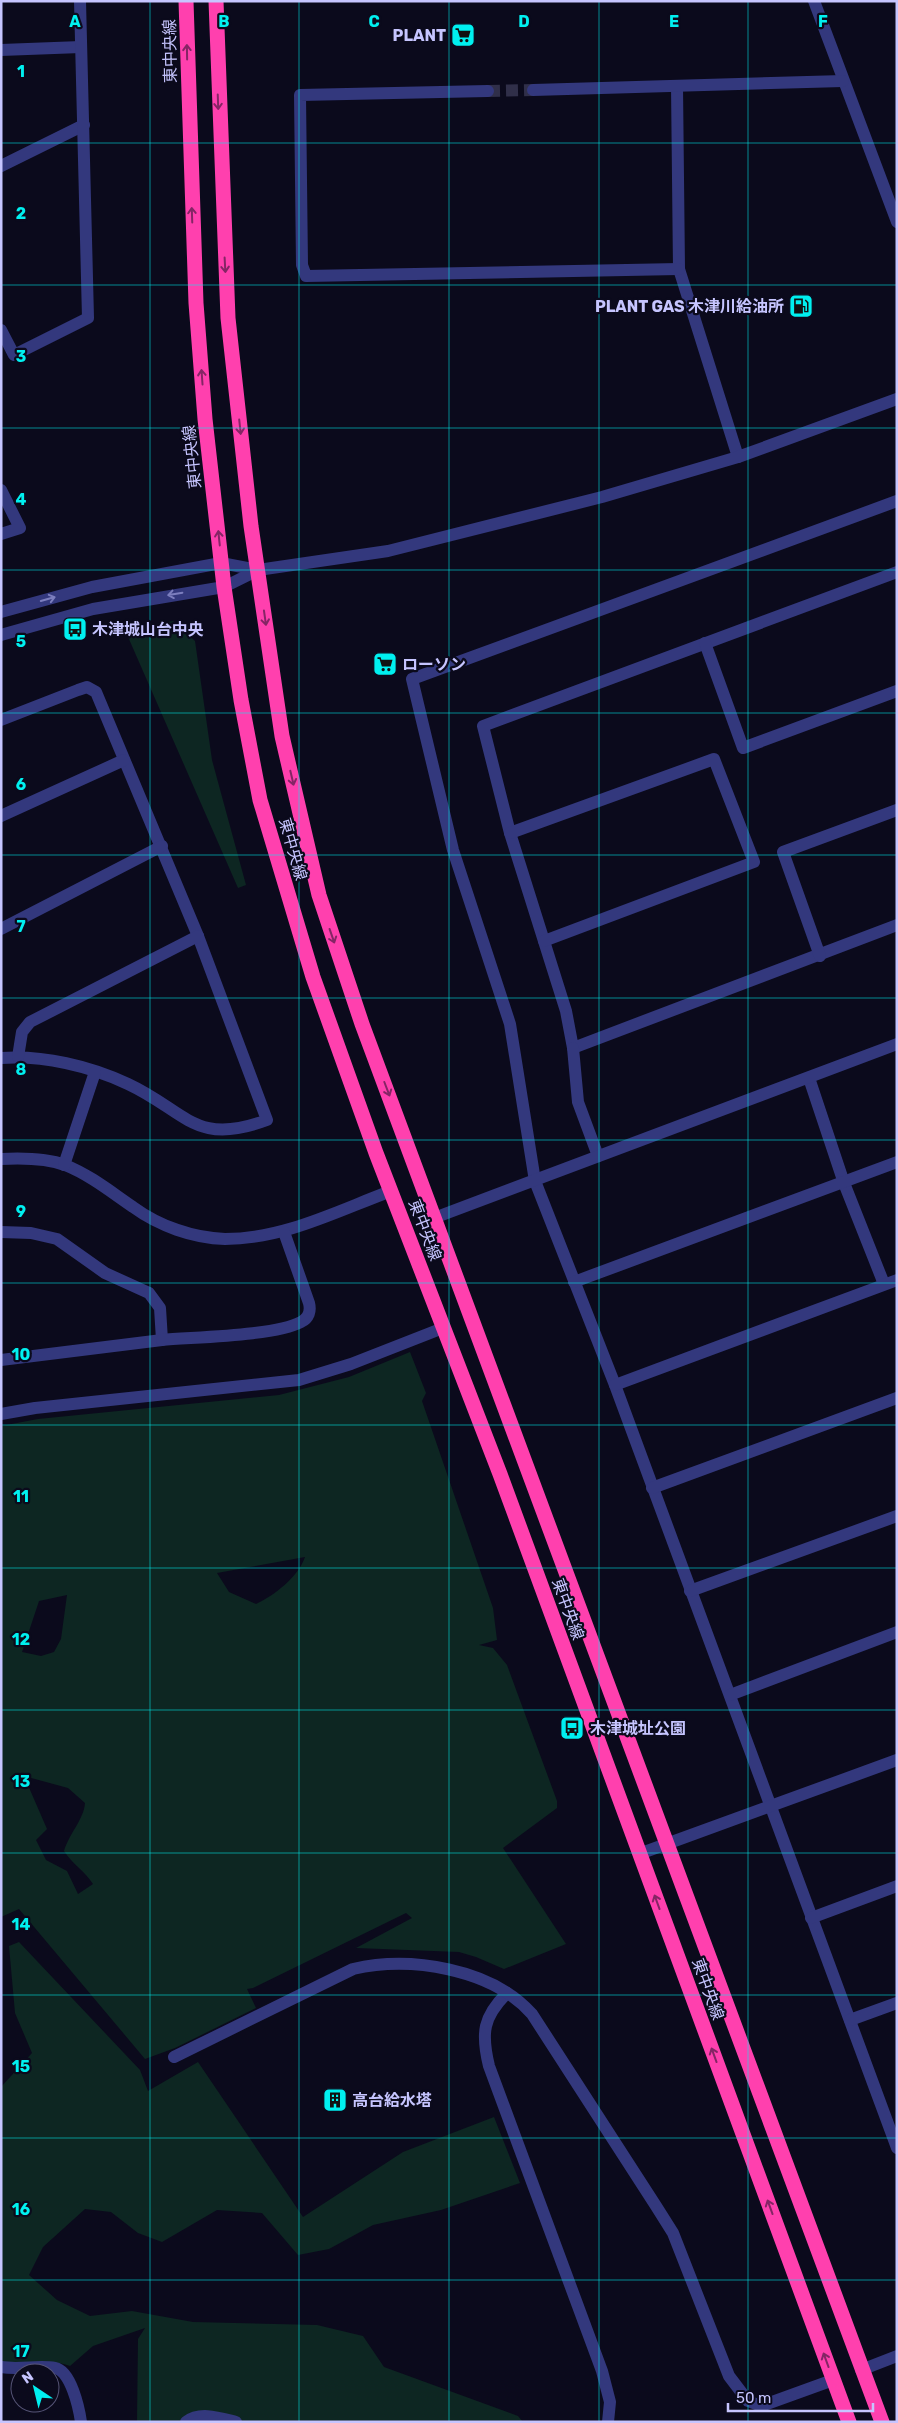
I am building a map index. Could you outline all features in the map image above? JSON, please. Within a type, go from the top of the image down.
[{"type":"highway","name":"東中央線","points":[[186,1],[196,303],[205,419],[224,587],[241,700],[260,800],[313,978],[391,1191],[500,1474],[849,2422]]},
{"type":"highway","name":"東中央線","points":[[216,1],[228,318],[258,570],[282,736],[319,895],[362,1024],[882,2422]]},
{"type":"street","points":[[1,330],[14,355],[88,318],[80,1]]},
{"type":"street","points":[[814,1],[897,222]]},
{"type":"street","points":[[1,50],[81,47]]},
{"type":"street","points":[[533,90],[843,81]]},
{"type":"street","points":[[677,86],[678,269],[738,456]]},
{"type":"street","points":[[488,90],[300,96],[302,265],[306,276],[678,269]]},
{"type":"street","points":[[1,166],[84,125]]},
{"type":"street","points":[[1,635],[93,609],[224,587],[258,570],[388,551],[602,497],[738,456],[897,399]]},
{"type":"street","points":[[1,490],[20,528],[1,534]]},
{"type":"street","points":[[897,500],[412,679],[453,850],[510,1024],[535,1181],[615,1385],[811,1918],[893,2124],[897,2148]]},
{"type":"street","points":[[1,612],[92,587],[221,563],[258,570]]},
{"type":"street","points":[[598,1156],[578,1102],[573,1048],[566,1011],[510,833],[483,726],[897,572]]},
{"type":"street","points":[[705,643],[743,748],[897,692]]},
{"type":"street","points":[[1,720],[78,690],[91,688],[96,692],[198,936],[267,1120],[244,1129],[230,1130],[202,1127],[177,1115],[144,1092],[112,1077],[78,1066],[18,1057],[1,1058]]},
{"type":"street","points":[[510,833],[714,759],[754,862],[544,941]]},
{"type":"street","points":[[1,816],[124,760]]},
{"type":"street","points":[[820,956],[783,852],[897,810]]},
{"type":"street","points":[[1,929],[162,846]]},
{"type":"street","points":[[573,1048],[820,956],[897,925]]},
{"type":"street","points":[[18,1057],[22,1032],[30,1022],[198,936]]},
{"type":"street","points":[[434,1218],[897,1044]]},
{"type":"street","points":[[64,1165],[95,1072]]},
{"type":"street","points":[[809,1078],[844,1183],[884,1284]]},
{"type":"street","points":[[1,1159],[14,1158],[64,1165],[96,1181],[145,1215],[190,1234],[224,1239],[284,1232],[391,1191]]},
{"type":"street","points":[[574,1282],[897,1162]]},
{"type":"street","points":[[1,1232],[31,1233],[57,1239],[105,1273],[148,1294],[160,1308],[162,1340]]},
{"type":"street","points":[[1,1360],[162,1340],[270,1330],[302,1322],[309,1315],[309,1302],[284,1232]]},
{"type":"street","points":[[615,1385],[897,1280]]},
{"type":"street","points":[[1,1414],[35,1408],[299,1380],[351,1364],[443,1328]]},
{"type":"street","points":[[652,1488],[897,1398]]},
{"type":"street","points":[[690,1591],[897,1516]]},
{"type":"street","points":[[730,1695],[897,1632]]},
{"type":"street","points":[[640,1854],[897,1760]]},
{"type":"street","points":[[811,1918],[897,1886]]},
{"type":"street","points":[[174,2057],[353,1969],[374,1964],[396,1963],[458,1971],[483,1978],[520,2001],[532,2014],[673,2233],[729,2376],[748,2401],[761,2406],[834,2380]]},
{"type":"street","points":[[507,1993],[491,2009],[485,2026],[484,2046],[489,2066],[602,2371],[610,2402],[610,2420]]},
{"type":"street","points":[[850,2020],[897,2003]]},
{"type":"street","points":[[862,2370],[897,2356]]},
{"type":"street","points":[[1,2367],[18,2370],[56,2368],[64,2373],[78,2403],[81,2422]]},
{"type":"street","points":[[186,2422],[190,2418],[208,2416],[236,2422]]},
{"type":"green space","points":[[173,621],[195,641],[212,760],[246,885],[238,888],[125,630]]},
{"type":"green space","points":[[410,1352],[426,1393],[422,1401],[493,1608],[497,1640],[479,1645],[493,1648],[507,1665],[557,1801],[557,1808],[503,1848],[566,1944],[504,1969],[459,1952],[356,1948],[412,1918],[406,1913],[253,1988],[247,1989],[256,2008],[175,2048],[145,2059],[19,1909],[1,1917],[1,1426],[38,1419],[279,1395],[349,1377]],"holes":[[[305,1557],[297,1572],[285,1585],[271,1596],[256,1604],[229,1592],[217,1573]],[[67,1595],[61,1639],[54,1652],[41,1656],[22,1652],[39,1601]],[[24,1776],[68,1788],[85,1803],[82,1815],[64,1851],[93,1884],[78,1894],[67,1871],[46,1860],[36,1840],[47,1829]]]},
{"type":"green space","points":[[19,1942],[140,2070],[148,2091],[198,2062],[303,2217],[403,2152],[494,2117],[520,2183],[441,2210],[373,2225],[329,2249],[298,2255],[262,2213],[217,2210],[162,2242],[138,2233],[111,2212],[85,2209],[43,2247],[29,2275],[57,2300],[90,2316],[132,2311],[193,2322],[317,2325],[363,2336],[384,2367],[518,2416],[523,2422],[137,2422],[138,2339],[145,2328],[93,2346],[70,2366],[53,2362],[10,2363],[1,2361],[1,2087],[32,2053],[15,2013],[9,1946]]},
{"type":"tunnel","points":[[488,91],[533,90]]},
{"type":"place","name":"PLANT","points":[[463,35]]},
{"type":"place","name":"PLANT GAS 木津川給油所","points":[[801,306]]},
{"type":"place","name":"木津城山台中央","points":[[75,629]]},
{"type":"place","name":"ローソン","points":[[385,664]]},
{"type":"place","name":"木津城址公園","points":[[572,1728]]},
{"type":"place","name":"高台給水塔","points":[[335,2100]]}]
